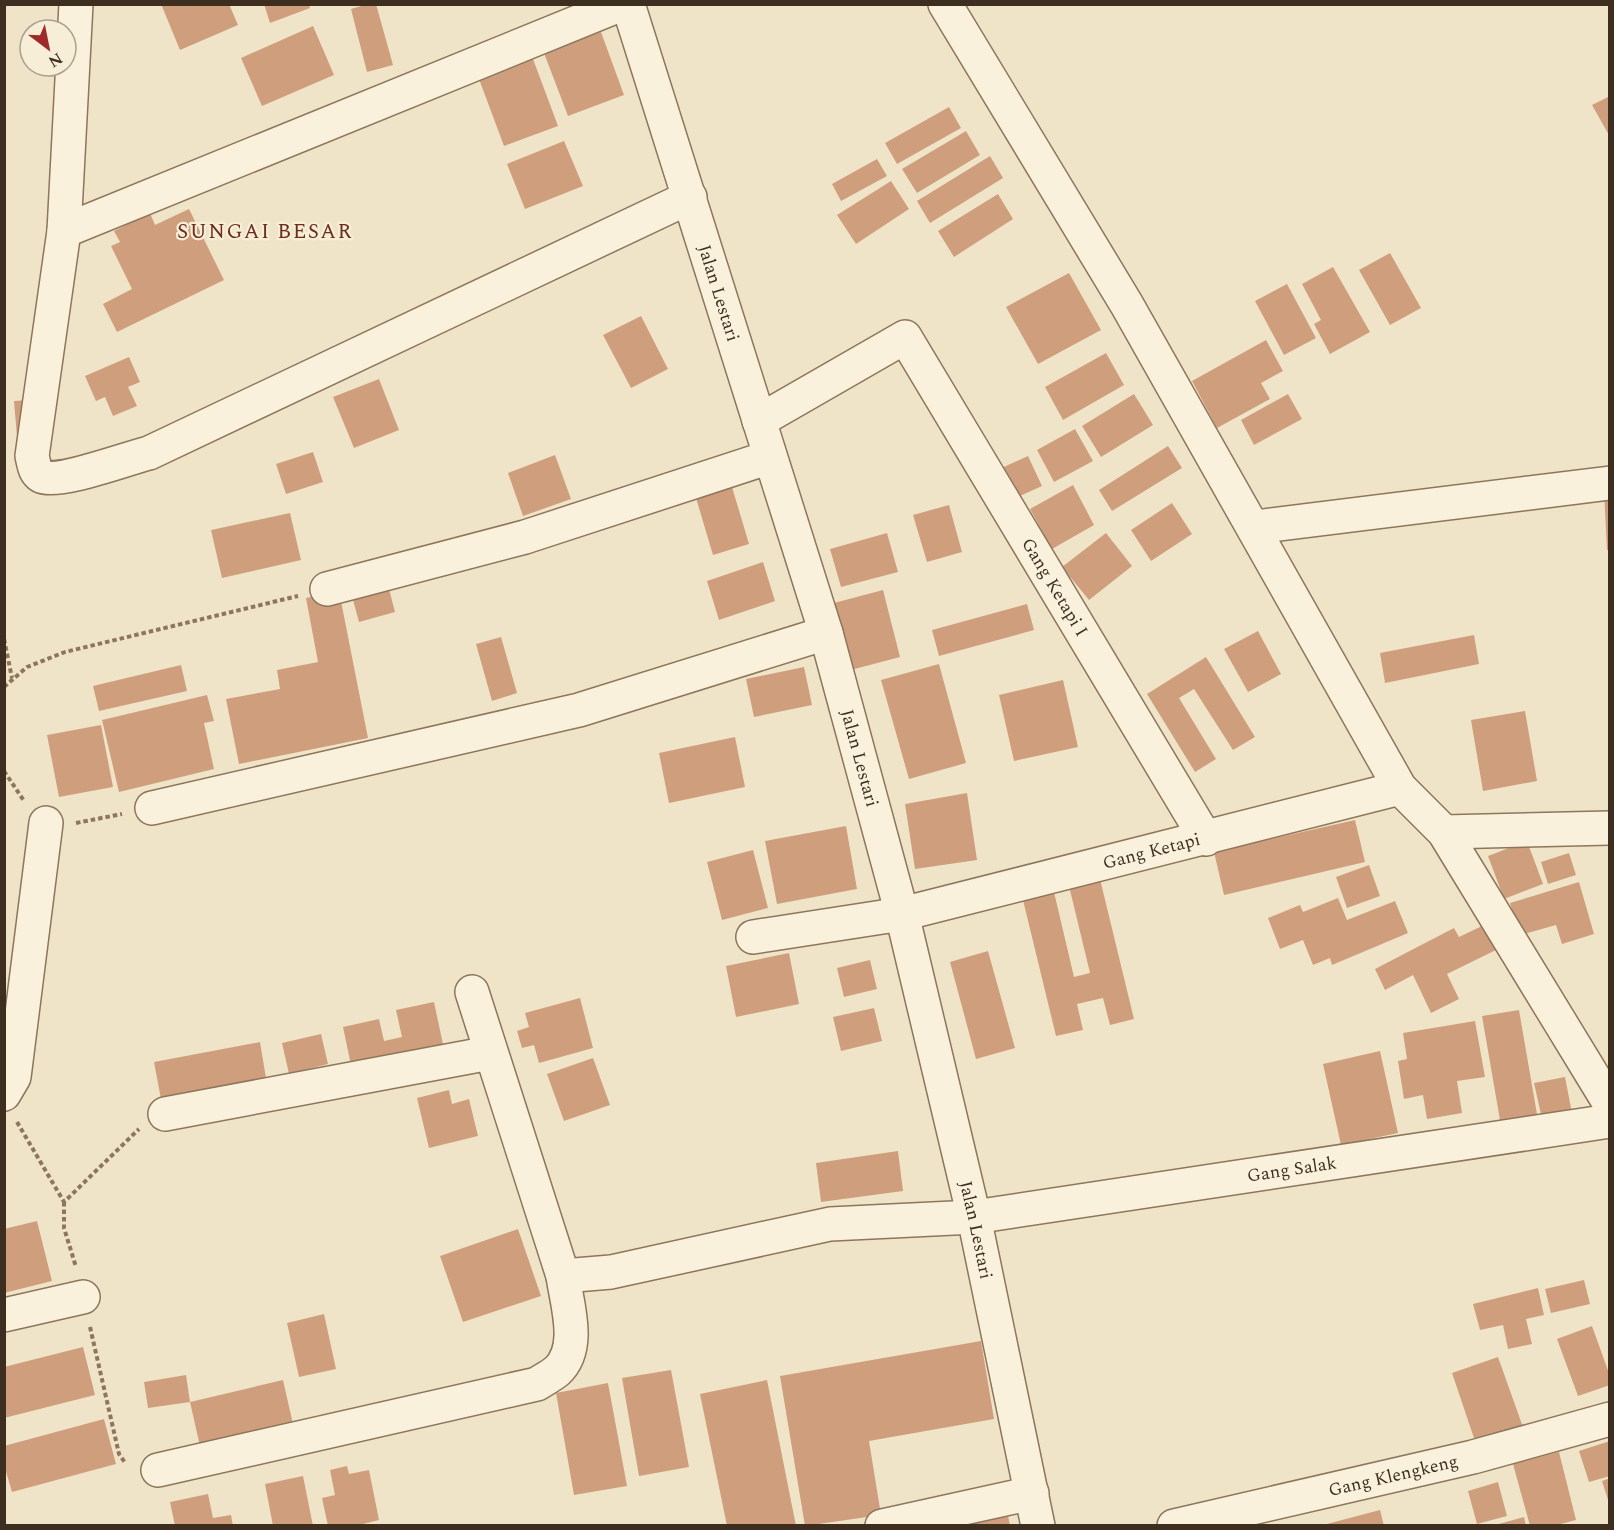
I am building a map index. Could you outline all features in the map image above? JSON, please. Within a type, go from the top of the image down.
[{"type":"street","points":[[76,4],[64,231],[32,456],[35,471],[43,477],[62,479],[149,453],[690,197]]},
{"type":"street","points":[[64,231],[622,4]]},
{"type":"street","name":"Jalan Lestari","points":[[628,4],[826,633],[902,914],[974,1217],[1038,1526]]},
{"type":"street","points":[[945,4],[1127,305],[1255,527],[1400,788],[1444,832],[1610,1104]]},
{"type":"street","name":"Gang Ketapi I","points":[[759,421],[904,337],[1206,838]]},
{"type":"street","points":[[327,589],[525,537],[770,457]]},
{"type":"street","points":[[1255,527],[1610,483]]},
{"type":"street","points":[[152,808],[579,710],[826,633]]},
{"type":"street","name":"Gang Ketapi","points":[[753,938],[902,914],[1400,788]]},
{"type":"street","points":[[10,1108],[46,823]]},
{"type":"street","points":[[1444,832],[1610,828]]},
{"type":"street","points":[[158,1470],[537,1384],[557,1371],[567,1358],[571,1340],[563,1276],[472,992]]},
{"type":"street","points":[[165,1114],[490,1053]]},
{"type":"street","name":"Gang Salak","points":[[563,1276],[611,1272],[696,1256],[830,1224],[974,1217],[1610,1121]]},
{"type":"street","points":[[4,1315],[83,1297]]},
{"type":"street","name":"Gang Klengkeng","points":[[1174,1526],[1473,1457],[1610,1419]]},
{"type":"street","points":[[882,1526],[1032,1493]]},
{"type":"path","points":[[4,687],[27,667],[65,652],[327,589]]},
{"type":"path","points":[[4,639],[12,678]]},
{"type":"path","points":[[10,1108],[64,1202],[64,1228],[83,1297],[119,1454],[128,1467],[141,1472],[158,1470]]},
{"type":"path","points":[[64,1202],[140,1128],[165,1114]]},
{"type":"building","points":[[161,4],[229,4],[238,25],[180,50]]},
{"type":"building","points":[[264,4],[309,4],[310,8],[270,23]]},
{"type":"building","points":[[376,4],[393,65],[367,72],[351,9]]},
{"type":"building","points":[[313,26],[334,75],[262,106],[241,58]]},
{"type":"building","points":[[601,32],[624,95],[568,116],[544,53]]},
{"type":"building","points":[[533,59],[558,126],[504,146],[479,79]]},
{"type":"building","points":[[1610,96],[1610,137],[1592,105]]},
{"type":"building","points":[[949,107],[961,128],[897,164],[885,143]]},
{"type":"building","points":[[966,131],[980,155],[917,193],[902,169]]},
{"type":"building","points":[[564,141],[583,186],[525,209],[507,164]]},
{"type":"building","points":[[990,156],[1003,178],[930,223],[917,201]]},
{"type":"building","points":[[877,159],[887,176],[841,201],[832,184]]},
{"type":"building","points":[[891,181],[909,209],[856,244],[837,215]]},
{"type":"building","points":[[998,194],[1013,219],[954,257],[938,231]]},
{"type":"building","points":[[189,209],[224,280],[117,332],[103,304],[132,289],[111,246],[120,242],[114,231],[150,213],[155,225]]},
{"type":"building","points":[[1390,253],[1421,308],[1390,325],[1359,270]]},
{"type":"building","points":[[1333,267],[1370,332],[1330,354],[1314,324],[1321,320],[1302,284]]},
{"type":"building","points":[[1069,273],[1101,330],[1038,364],[1006,307]]},
{"type":"building","points":[[1287,284],[1316,338],[1284,355],[1255,301]]},
{"type":"building","points":[[641,316],[668,369],[631,388],[603,335]]},
{"type":"building","points":[[1266,340],[1283,371],[1261,383],[1270,399],[1217,428],[1192,381]]},
{"type":"building","points":[[1106,353],[1124,385],[1063,420],[1045,387]]},
{"type":"building","points":[[129,357],[140,382],[128,387],[137,406],[113,416],[105,397],[96,401],[85,376]]},
{"type":"building","points":[[379,379],[399,430],[354,448],[333,397]]},
{"type":"building","points":[[1134,394],[1153,425],[1101,457],[1082,426]]},
{"type":"building","points":[[1288,394],[1302,419],[1254,445],[1241,420]]},
{"type":"building","points":[[31,400],[34,436],[17,437],[14,401]]},
{"type":"building","points":[[1075,429],[1093,461],[1054,482],[1037,450]]},
{"type":"building","points":[[1168,446],[1182,468],[1112,511],[1099,490]]},
{"type":"building","points":[[313,452],[323,482],[286,494],[276,464]]},
{"type":"building","points":[[555,455],[571,499],[523,516],[508,473]]},
{"type":"building","points":[[1028,456],[1042,486],[1009,501],[995,471]]},
{"type":"building","points":[[1073,485],[1094,525],[1052,549],[1030,509]]},
{"type":"building","points":[[732,487],[749,544],[713,555],[696,498]]},
{"type":"building","points":[[1604,491],[1610,491],[1610,550],[1607,550]]},
{"type":"building","points":[[1172,503],[1192,534],[1151,561],[1131,530]]},
{"type":"building","points":[[949,505],[962,552],[927,562],[913,515]]},
{"type":"building","points":[[290,513],[301,560],[222,578],[211,530]]},
{"type":"building","points":[[887,533],[898,572],[841,587],[830,549]]},
{"type":"building","points":[[1106,533],[1132,566],[1089,600],[1062,567]]},
{"type":"building","points":[[763,562],[775,601],[719,620],[707,581]]},
{"type":"building","points":[[388,585],[395,612],[359,622],[352,596]]},
{"type":"building","points":[[883,590],[900,657],[847,671],[830,604]]},
{"type":"building","points":[[339,591],[368,738],[239,764],[226,699],[280,689],[277,670],[318,662],[306,598]]},
{"type":"building","points":[[1027,604],[1034,630],[939,656],[932,630]]},
{"type":"building","points":[[1258,631],[1281,674],[1248,692],[1224,649]]},
{"type":"building","points":[[1474,635],[1479,664],[1385,683],[1380,653]]},
{"type":"building","points":[[501,637],[517,693],[492,701],[476,644]]},
{"type":"building","points":[[1206,657],[1255,737],[1233,750],[1194,689],[1179,698],[1216,759],[1195,772],[1147,694]]},
{"type":"building","points":[[939,664],[966,763],[909,779],[881,680]]},
{"type":"building","points":[[181,665],[187,691],[99,711],[93,686]]},
{"type":"building","points":[[804,667],[812,705],[754,717],[746,679]]},
{"type":"building","points":[[1063,680],[1078,747],[1014,761],[999,695]]},
{"type":"building","points":[[207,695],[214,721],[204,723],[214,769],[119,792],[102,720]]},
{"type":"building","points":[[1525,711],[1537,781],[1483,791],[1471,720]]},
{"type":"building","points":[[101,725],[113,787],[59,797],[47,735]]},
{"type":"building","points":[[735,737],[745,787],[669,803],[659,753]]},
{"type":"building","points":[[967,793],[977,860],[915,869],[905,804]]},
{"type":"building","points":[[1355,820],[1365,862],[1224,895],[1214,852]]},
{"type":"building","points":[[846,826],[857,889],[777,904],[765,841]]},
{"type":"building","points":[[1527,841],[1543,884],[1504,899],[1488,856]]},
{"type":"building","points":[[753,850],[768,908],[722,920],[707,862]]},
{"type":"building","points":[[1569,853],[1576,875],[1548,884],[1541,862]]},
{"type":"building","points":[[1369,865],[1380,896],[1347,908],[1336,877]]},
{"type":"building","points":[[1100,879],[1134,1019],[1110,1025],[1103,998],[1077,1004],[1083,1030],[1056,1036],[1023,900],[1054,892],[1074,977],[1090,973],[1069,886]]},
{"type":"building","points":[[1579,882],[1594,934],[1562,944],[1556,925],[1520,935],[1510,903]]},
{"type":"building","points":[[1338,898],[1347,920],[1395,901],[1408,933],[1332,965],[1330,958],[1313,965],[1303,940],[1280,949],[1268,918],[1300,905],[1303,912]]},
{"type":"building","points":[[1484,925],[1496,950],[1447,974],[1459,999],[1431,1013],[1413,975],[1385,990],[1375,969],[1454,928],[1459,937]]},
{"type":"building","points":[[988,951],[1015,1048],[976,1059],[950,962]]},
{"type":"building","points":[[789,953],[799,1004],[736,1017],[726,966]]},
{"type":"building","points":[[870,960],[877,989],[844,997],[837,968]]},
{"type":"building","points":[[580,998],[593,1048],[539,1063],[534,1045],[522,1048],[517,1031],[529,1027],[525,1013]]},
{"type":"building","points":[[434,1002],[444,1049],[352,1070],[343,1027],[379,1019],[384,1041],[402,1037],[396,1010]]},
{"type":"building","points":[[874,1008],[882,1041],[841,1051],[833,1017]]},
{"type":"building","points":[[1519,1010],[1538,1120],[1501,1126],[1482,1016]]},
{"type":"building","points":[[1475,1021],[1485,1077],[1457,1081],[1462,1113],[1427,1119],[1423,1095],[1404,1099],[1398,1061],[1407,1059],[1403,1033]]},
{"type":"building","points":[[321,1034],[328,1064],[289,1074],[282,1043]]},
{"type":"building","points":[[260,1042],[268,1090],[163,1110],[154,1062]]},
{"type":"building","points":[[1380,1051],[1398,1133],[1341,1145],[1323,1064]]},
{"type":"building","points":[[593,1058],[610,1105],[564,1121],[547,1074]]},
{"type":"building","points":[[1565,1077],[1572,1113],[1542,1119],[1534,1083]]},
{"type":"building","points":[[449,1090],[452,1104],[469,1099],[478,1136],[429,1148],[417,1098]]},
{"type":"building","points":[[898,1151],[903,1191],[821,1202],[816,1163]]},
{"type":"building","points":[[37,1221],[52,1281],[4,1293],[4,1229]]},
{"type":"building","points":[[518,1229],[541,1296],[463,1322],[440,1256]]},
{"type":"building","points":[[1584,1280],[1590,1304],[1551,1313],[1545,1289]]},
{"type":"building","points":[[1538,1288],[1544,1315],[1526,1319],[1532,1344],[1508,1349],[1503,1325],[1480,1330],[1473,1304]]},
{"type":"building","points":[[324,1314],[336,1369],[299,1377],[287,1323]]},
{"type":"building","points":[[1592,1326],[1610,1376],[1610,1385],[1578,1396],[1557,1339]]},
{"type":"building","points":[[981,1341],[994,1419],[869,1441],[881,1515],[805,1526],[780,1376]]},
{"type":"building","points":[[83,1347],[95,1395],[4,1418],[4,1367]]},
{"type":"building","points":[[1498,1357],[1524,1430],[1477,1447],[1452,1373]]},
{"type":"building","points":[[671,1370],[689,1467],[639,1476],[622,1378]]},
{"type":"building","points":[[186,1375],[190,1402],[148,1408],[144,1382]]},
{"type":"building","points":[[283,1380],[295,1433],[202,1455],[190,1402]]},
{"type":"building","points":[[767,1380],[796,1526],[727,1526],[700,1394]]},
{"type":"building","points":[[608,1383],[627,1486],[574,1495],[556,1393]]},
{"type":"building","points":[[104,1419],[116,1464],[12,1492],[4,1465],[4,1446]]},
{"type":"building","points":[[1610,1441],[1610,1476],[1589,1482],[1579,1451]]},
{"type":"building","points":[[1559,1452],[1576,1520],[1553,1526],[1530,1526],[1513,1464]]},
{"type":"building","points":[[347,1466],[349,1474],[369,1470],[379,1520],[355,1526],[328,1526],[322,1498],[335,1495],[330,1470]]},
{"type":"building","points":[[303,1476],[313,1526],[273,1526],[265,1484]]},
{"type":"building","points":[[1610,1478],[1610,1503],[1609,1503],[1602,1481]]},
{"type":"building","points":[[1498,1482],[1507,1516],[1477,1524],[1468,1491]]},
{"type":"building","points":[[208,1494],[213,1518],[231,1515],[233,1526],[175,1526],[170,1502]]},
{"type":"building","points":[[1380,1510],[1384,1526],[1323,1526],[1323,1525]]},
{"type":"building","points":[[1008,1515],[1010,1526],[955,1526]]},
{"type":"building","points":[[1524,1517],[1526,1526],[1495,1526],[1495,1525]]},
{"type":"district","name":"SUNGAI BESAR","points":[[265,231]]}]
